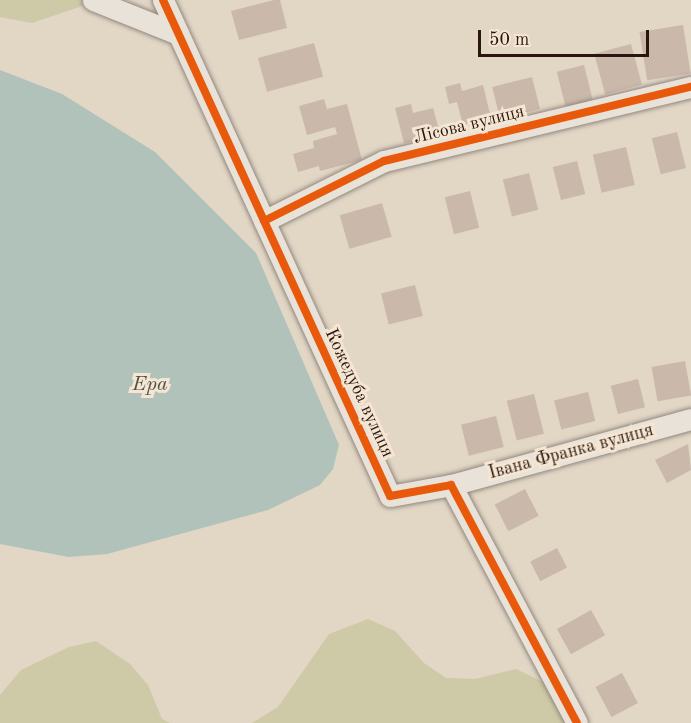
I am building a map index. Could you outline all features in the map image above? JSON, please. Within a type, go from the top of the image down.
[{"type":"street","points":[[93,0],[178,34]]},
{"type":"street","name":"Кожедуба вулиця","points":[[163,0],[390,496],[451,485]]},
{"type":"street","name":"Лісова вулиця","points":[[264,221],[384,161],[691,87]]},
{"type":"street","name":"Івана Франка вулиця","points":[[451,485],[691,419]]},
{"type":"street","points":[[451,485],[577,723]]},
{"type":"shaded area","points":[[0,0],[100,0],[32,23],[0,17]]},
{"type":"shaded area","points":[[368,619],[395,631],[424,663],[446,678],[475,679],[516,669],[553,687],[571,723],[252,723],[278,707],[329,634]]},
{"type":"shaded area","points":[[96,641],[130,664],[148,685],[162,719],[170,723],[0,723],[0,695],[21,670],[69,647]]},
{"type":"water","name":"Ера","points":[[0,70],[62,94],[155,152],[256,253],[339,445],[333,469],[320,485],[268,510],[107,554],[69,557],[0,544]]},
{"type":"building","points":[[280,0],[287,28],[239,40],[231,11]]},
{"type":"building","points":[[683,25],[691,73],[647,80],[640,32]]},
{"type":"building","points":[[314,43],[323,77],[267,92],[258,58]]},
{"type":"building","points":[[631,44],[642,85],[605,94],[594,54]]},
{"type":"building","points":[[584,65],[593,100],[566,107],[557,72]]},
{"type":"building","points":[[532,77],[540,109],[500,119],[492,87]]},
{"type":"building","points":[[460,83],[462,91],[483,85],[492,122],[464,129],[457,102],[449,104],[445,87]]},
{"type":"building","points":[[324,99],[327,109],[347,104],[362,160],[320,171],[319,166],[298,172],[293,154],[314,148],[313,141],[337,134],[335,127],[307,135],[299,106]]},
{"type":"building","points":[[411,104],[413,113],[433,108],[441,137],[404,143],[395,108]]},
{"type":"building","points":[[677,132],[686,168],[661,174],[652,138]]},
{"type":"building","points":[[626,147],[635,185],[602,193],[593,155]]},
{"type":"building","points":[[577,161],[585,194],[561,200],[553,167]]},
{"type":"building","points":[[529,173],[538,210],[512,216],[503,180]]},
{"type":"building","points":[[470,191],[479,228],[454,234],[445,197]]},
{"type":"building","points":[[382,203],[392,237],[349,249],[340,215]]},
{"type":"building","points":[[415,285],[423,316],[389,325],[381,293]]},
{"type":"building","points":[[685,361],[691,395],[658,401],[652,367]]},
{"type":"building","points":[[638,379],[645,407],[618,414],[611,386]]},
{"type":"building","points":[[588,392],[595,421],[561,430],[554,400]]},
{"type":"building","points":[[534,394],[544,434],[517,441],[507,401]]},
{"type":"building","points":[[496,416],[504,447],[469,456],[461,425]]},
{"type":"building","points":[[688,444],[691,470],[667,483],[655,460]]},
{"type":"building","points":[[525,489],[539,516],[508,531],[495,504]]},
{"type":"building","points":[[557,548],[567,568],[540,581],[530,562]]},
{"type":"building","points":[[591,610],[605,635],[571,654],[557,629]]},
{"type":"building","points":[[622,673],[638,703],[611,717],[596,687]]},
{"type":"cycle path","points":[[163,0],[390,496],[451,485],[577,723]]},
{"type":"cycle path","points":[[264,221],[384,161],[691,87]]}]
